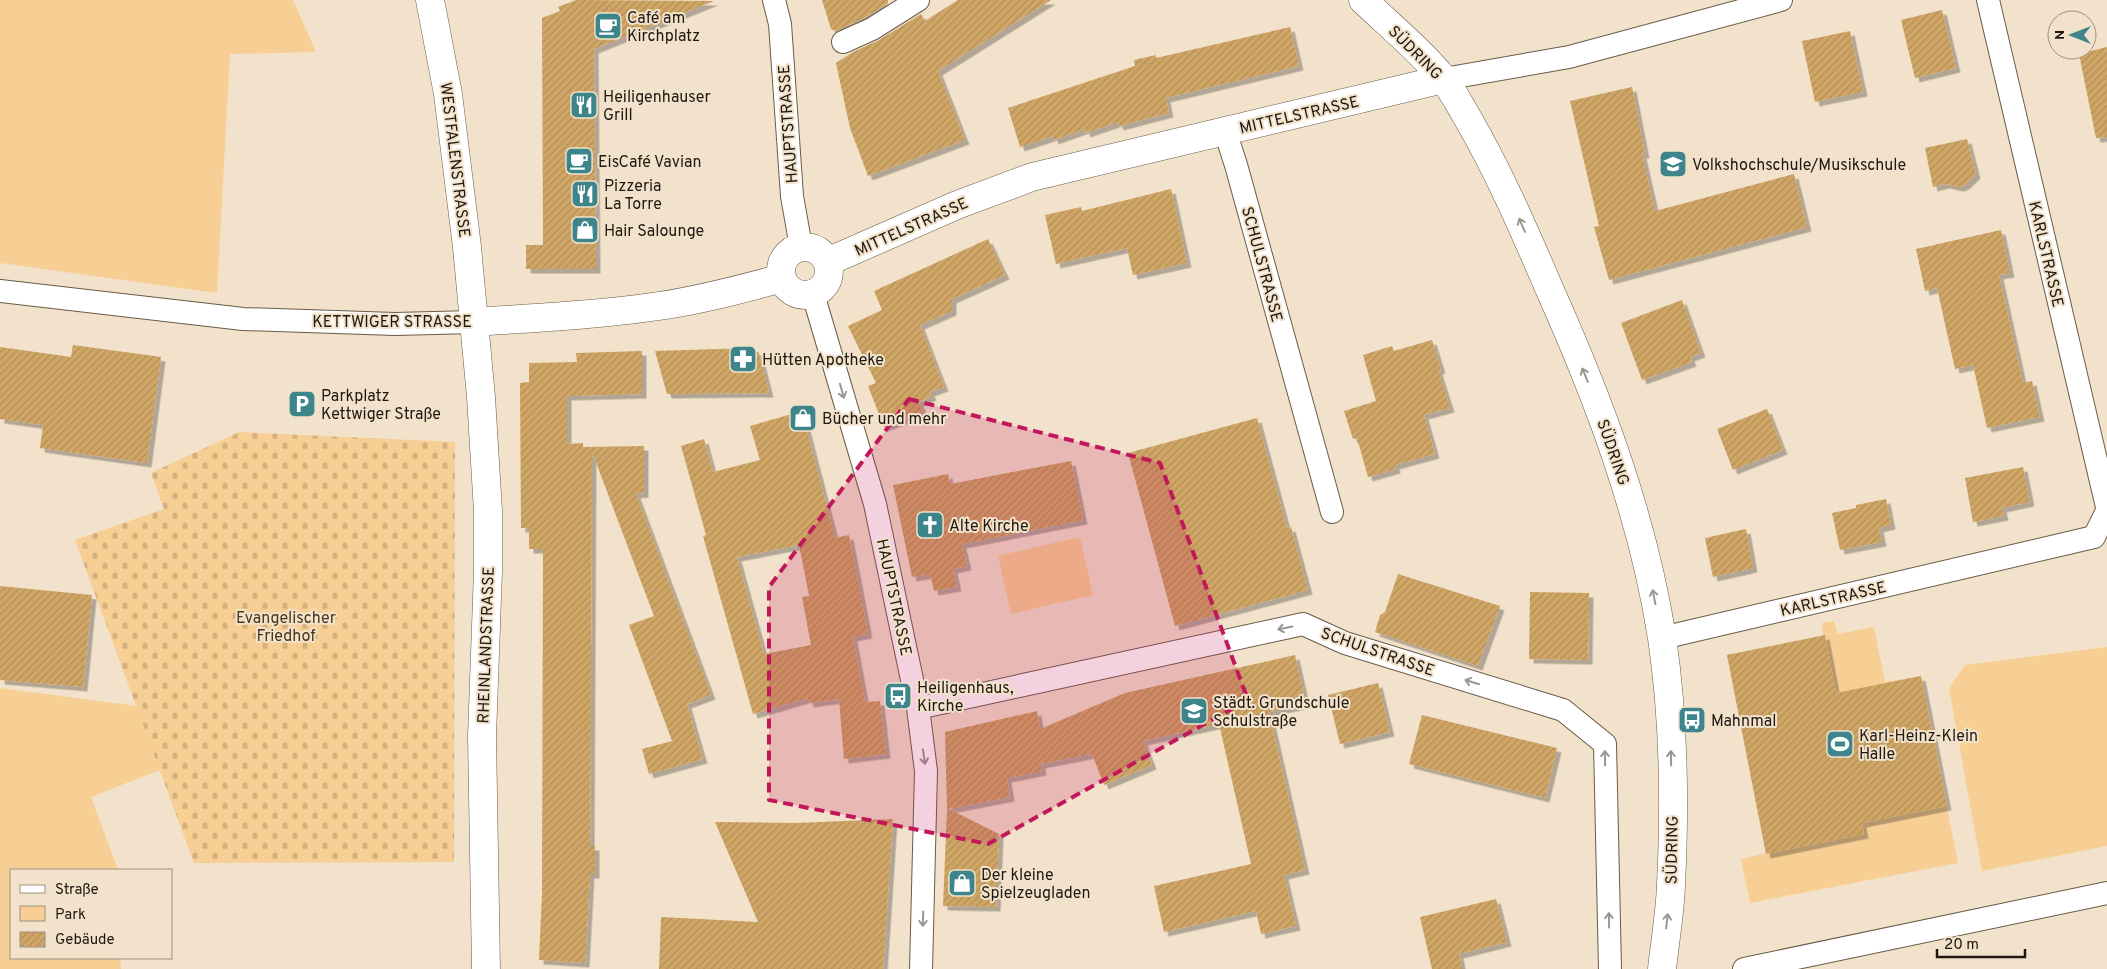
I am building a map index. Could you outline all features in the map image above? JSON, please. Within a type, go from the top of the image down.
[{"type":"street","name":"WESTFALENSTRASSE","points":[[430,0],[448,94],[467,247],[473,322]]},
{"type":"street","name":"HAUPTSTRASSE","points":[[774,0],[780,32],[792,196],[801,247]]},
{"type":"street","points":[[843,42],[872,29],[918,0]]},
{"type":"street","name":"SÜDRING","points":[[1363,0],[1423,55],[1444,79],[1477,135],[1507,192],[1557,306],[1604,420],[1634,511],[1651,581],[1662,638],[1670,721],[1671,887],[1662,969]]},
{"type":"street","name":"MITTELSTRASSE","points":[[827,262],[1032,177],[1444,79],[1568,57],[1781,0]]},
{"type":"street","name":"KARLSTRASSE","points":[[1988,0],[2107,507]]},
{"type":"street","name":"SCHULSTRASSE","points":[[1225,131],[1332,512]]},
{"type":"street","points":[[801,247],[816,250],[827,262],[828,276],[825,284],[813,294],[797,294],[790,291],[782,278],[783,262],[793,251],[801,247]]},
{"type":"street","name":"KETTWIGER STRASSE","points":[[0,291],[243,319],[395,324],[473,322],[600,314],[661,306],[725,294],[782,278]]},
{"type":"street","name":"HAUPTSTRASSE","points":[[813,294],[875,504],[918,708],[926,771],[921,969]]},
{"type":"street","name":"RHEINLANDSTRASSE","points":[[473,322],[480,389],[488,511],[488,571],[482,736],[486,969]]},
{"type":"street","name":"KARLSTRASSE","points":[[1662,638],[2094,537],[2107,511]]},
{"type":"street","name":"SCHULSTRASSE","points":[[918,708],[1303,624],[1345,642],[1563,710],[1605,744],[1610,969]]},
{"type":"street","points":[[1744,969],[2107,892]]},
{"type":"highlighted area","points":[[909,399],[1160,463],[1248,700],[988,844],[769,800],[769,587]]},
{"type":"green space","points":[[0,0],[293,0],[316,52],[230,54],[217,293],[0,263]]},
{"type":"green space","name":"Evangelischer Friedhof","points":[[239,432],[455,442],[454,862],[194,863],[75,540],[164,509],[151,473]]},
{"type":"green space","points":[[1080,537],[1093,595],[1011,614],[998,556]]},
{"type":"green space","name":"Karl-Heinz-Klein Halle","points":[[1834,621],[1838,634],[1874,627],[1885,682],[1921,676],[1958,863],[1750,903],[1741,859],[1766,853],[1727,655],[1823,636],[1822,623]]},
{"type":"green space","points":[[2107,647],[2107,846],[1982,871],[1949,688],[1965,665]]},
{"type":"green space","points":[[0,688],[137,706],[160,770],[91,797],[118,869],[10,869],[10,959],[120,959],[121,969],[0,969]]},
{"type":"building","points":[[576,0],[714,1],[594,49],[596,269],[526,269],[526,245],[543,245],[542,18],[560,11],[558,7]]},
{"type":"building","points":[[822,0],[888,0],[888,3],[866,17],[836,31],[831,29]]},
{"type":"building","points":[[958,0],[1051,0],[938,71],[965,140],[868,176],[850,128],[836,63],[853,52],[879,40],[921,14],[925,21]]},
{"type":"building","points":[[1942,10],[1956,68],[1915,78],[1901,20]]},
{"type":"building","points":[[1290,27],[1299,66],[1166,98],[1169,113],[1119,126],[1118,122],[1086,133],[1085,129],[1054,140],[1053,136],[1020,147],[1008,108],[1135,66],[1134,60],[1156,55],[1156,58]]},
{"type":"building","points":[[1850,31],[1863,92],[1815,102],[1802,41]]},
{"type":"building","points":[[2107,47],[2107,137],[2096,138],[2080,60],[2097,60],[2097,50]]},
{"type":"building","points":[[1632,87],[1645,154],[1642,154],[1655,211],[1794,174],[1807,227],[1609,280],[1594,227],[1599,226],[1570,101]]},
{"type":"building","points":[[1967,139],[1976,174],[1965,185],[1959,187],[1945,184],[1933,187],[1925,148]]},
{"type":"building","points":[[1171,189],[1187,263],[1133,275],[1127,248],[1056,264],[1045,215],[1081,207],[1082,211]]},
{"type":"building","points":[[2001,230],[2010,273],[1999,275],[2023,383],[2032,381],[2040,417],[1987,428],[1973,365],[1955,369],[1937,288],[1925,291],[1916,249]]},
{"type":"building","points":[[988,239],[1005,275],[952,299],[952,311],[920,325],[944,387],[930,392],[932,396],[919,402],[923,412],[884,427],[868,386],[876,383],[848,326],[882,310],[874,291]]},
{"type":"building","points":[[1682,300],[1701,353],[1690,357],[1692,362],[1642,380],[1621,323]]},
{"type":"building","points":[[1432,340],[1441,369],[1438,370],[1450,408],[1424,415],[1435,454],[1395,465],[1396,469],[1368,477],[1357,438],[1353,439],[1344,411],[1376,401],[1363,355],[1392,346],[1394,351]]},
{"type":"building","points":[[73,345],[161,357],[147,463],[40,448],[43,425],[0,419],[0,347],[71,357]]},
{"type":"building","points":[[750,348],[759,353],[769,393],[667,394],[655,351]]},
{"type":"building","points":[[642,351],[642,394],[567,396],[567,444],[583,443],[583,447],[644,446],[644,493],[636,494],[711,695],[687,704],[703,759],[649,774],[642,749],[672,741],[629,625],[654,616],[592,452],[590,846],[595,846],[595,874],[590,874],[585,963],[539,960],[542,894],[543,549],[529,549],[529,528],[521,528],[520,383],[529,382],[529,363],[577,362],[576,353]]},
{"type":"building","points":[[1767,409],[1783,450],[1733,470],[1717,429]]},
{"type":"building","points":[[802,411],[835,538],[849,535],[868,634],[853,637],[865,702],[880,701],[886,754],[844,759],[839,699],[809,703],[808,698],[753,714],[703,536],[706,535],[681,446],[704,439],[713,472],[760,460],[750,426]],"holes":[[[799,545],[809,596],[802,597],[811,645],[764,654],[737,557]]]},
{"type":"building","points":[[1257,418],[1287,528],[1291,527],[1308,590],[1175,626],[1128,453]]},
{"type":"building","points":[[1071,461],[1083,520],[962,544],[967,566],[953,569],[957,587],[934,591],[930,574],[912,577],[893,485],[948,474],[950,484]]},
{"type":"building","points":[[2023,467],[2030,502],[2002,508],[2004,516],[1973,522],[1965,478]]},
{"type":"building","points":[[1886,499],[1891,525],[1879,528],[1882,542],[1840,550],[1832,513],[1856,508],[1856,505]]},
{"type":"building","points":[[1746,529],[1753,568],[1713,577],[1705,538]]},
{"type":"building","points":[[1398,574],[1500,606],[1478,666],[1375,632],[1380,615],[1385,612]]},
{"type":"building","points":[[0,586],[92,595],[83,687],[0,680]]},
{"type":"building","points":[[1530,592],[1589,593],[1588,660],[1529,659]]},
{"type":"building","name":"Karl-Heinz-Klein Halle","points":[[1825,635],[1836,693],[1921,676],[1947,806],[1862,823],[1864,834],[1766,854],[1727,655]]},
{"type":"building","points":[[1295,655],[1306,704],[1269,712],[1305,870],[1284,875],[1296,926],[1261,934],[1256,911],[1164,932],[1154,886],[1251,864],[1219,724],[1143,741],[1152,765],[1104,785],[1092,754],[1041,764],[1042,771],[1007,778],[1010,797],[949,809],[999,834],[996,907],[943,906],[947,809],[945,732],[1037,711],[1040,729],[1125,693]]},
{"type":"building","points":[[1378,683],[1390,732],[1340,744],[1328,695]]},
{"type":"building","points":[[1422,715],[1557,748],[1545,798],[1409,764]]},
{"type":"building","points":[[893,819],[883,969],[659,969],[661,917],[758,922],[715,822],[795,823]]},
{"type":"building","points":[[1496,899],[1507,942],[1459,954],[1462,969],[1432,969],[1420,917]]},
{"type":"place","name":"Café am Kirchplatz","points":[[608,26]]},
{"type":"place","name":"Heiligenhauser Grill","points":[[584,105]]},
{"type":"place","name":"EisCafé Vavian","points":[[579,161]]},
{"type":"place","name":"Volkshochschule/Musikschule","points":[[1673,164]]},
{"type":"place","name":"Pizzeria La Torre","points":[[585,194]]},
{"type":"place","name":"Hair Salounge","points":[[585,230]]},
{"type":"place","name":"Hütten Apotheke","points":[[743,359]]},
{"type":"place","name":"Parkplatz Kettwiger Straße","points":[[302,404]]},
{"type":"place","name":"Bücher und mehr","points":[[803,418]]},
{"type":"place","name":"Alte Kirche","points":[[930,525]]},
{"type":"place","name":"Heiligenhaus, Kirche","points":[[898,696]]},
{"type":"place","name":"Städt. Grundschule Schulstraße","points":[[1194,711]]},
{"type":"place","name":"Mahnmal","points":[[1692,720]]},
{"type":"place","name":"Karl-Heinz-Klein Halle","points":[[1840,744]]},
{"type":"place","name":"Der kleine Spielzeugladen","points":[[962,883]]}]
